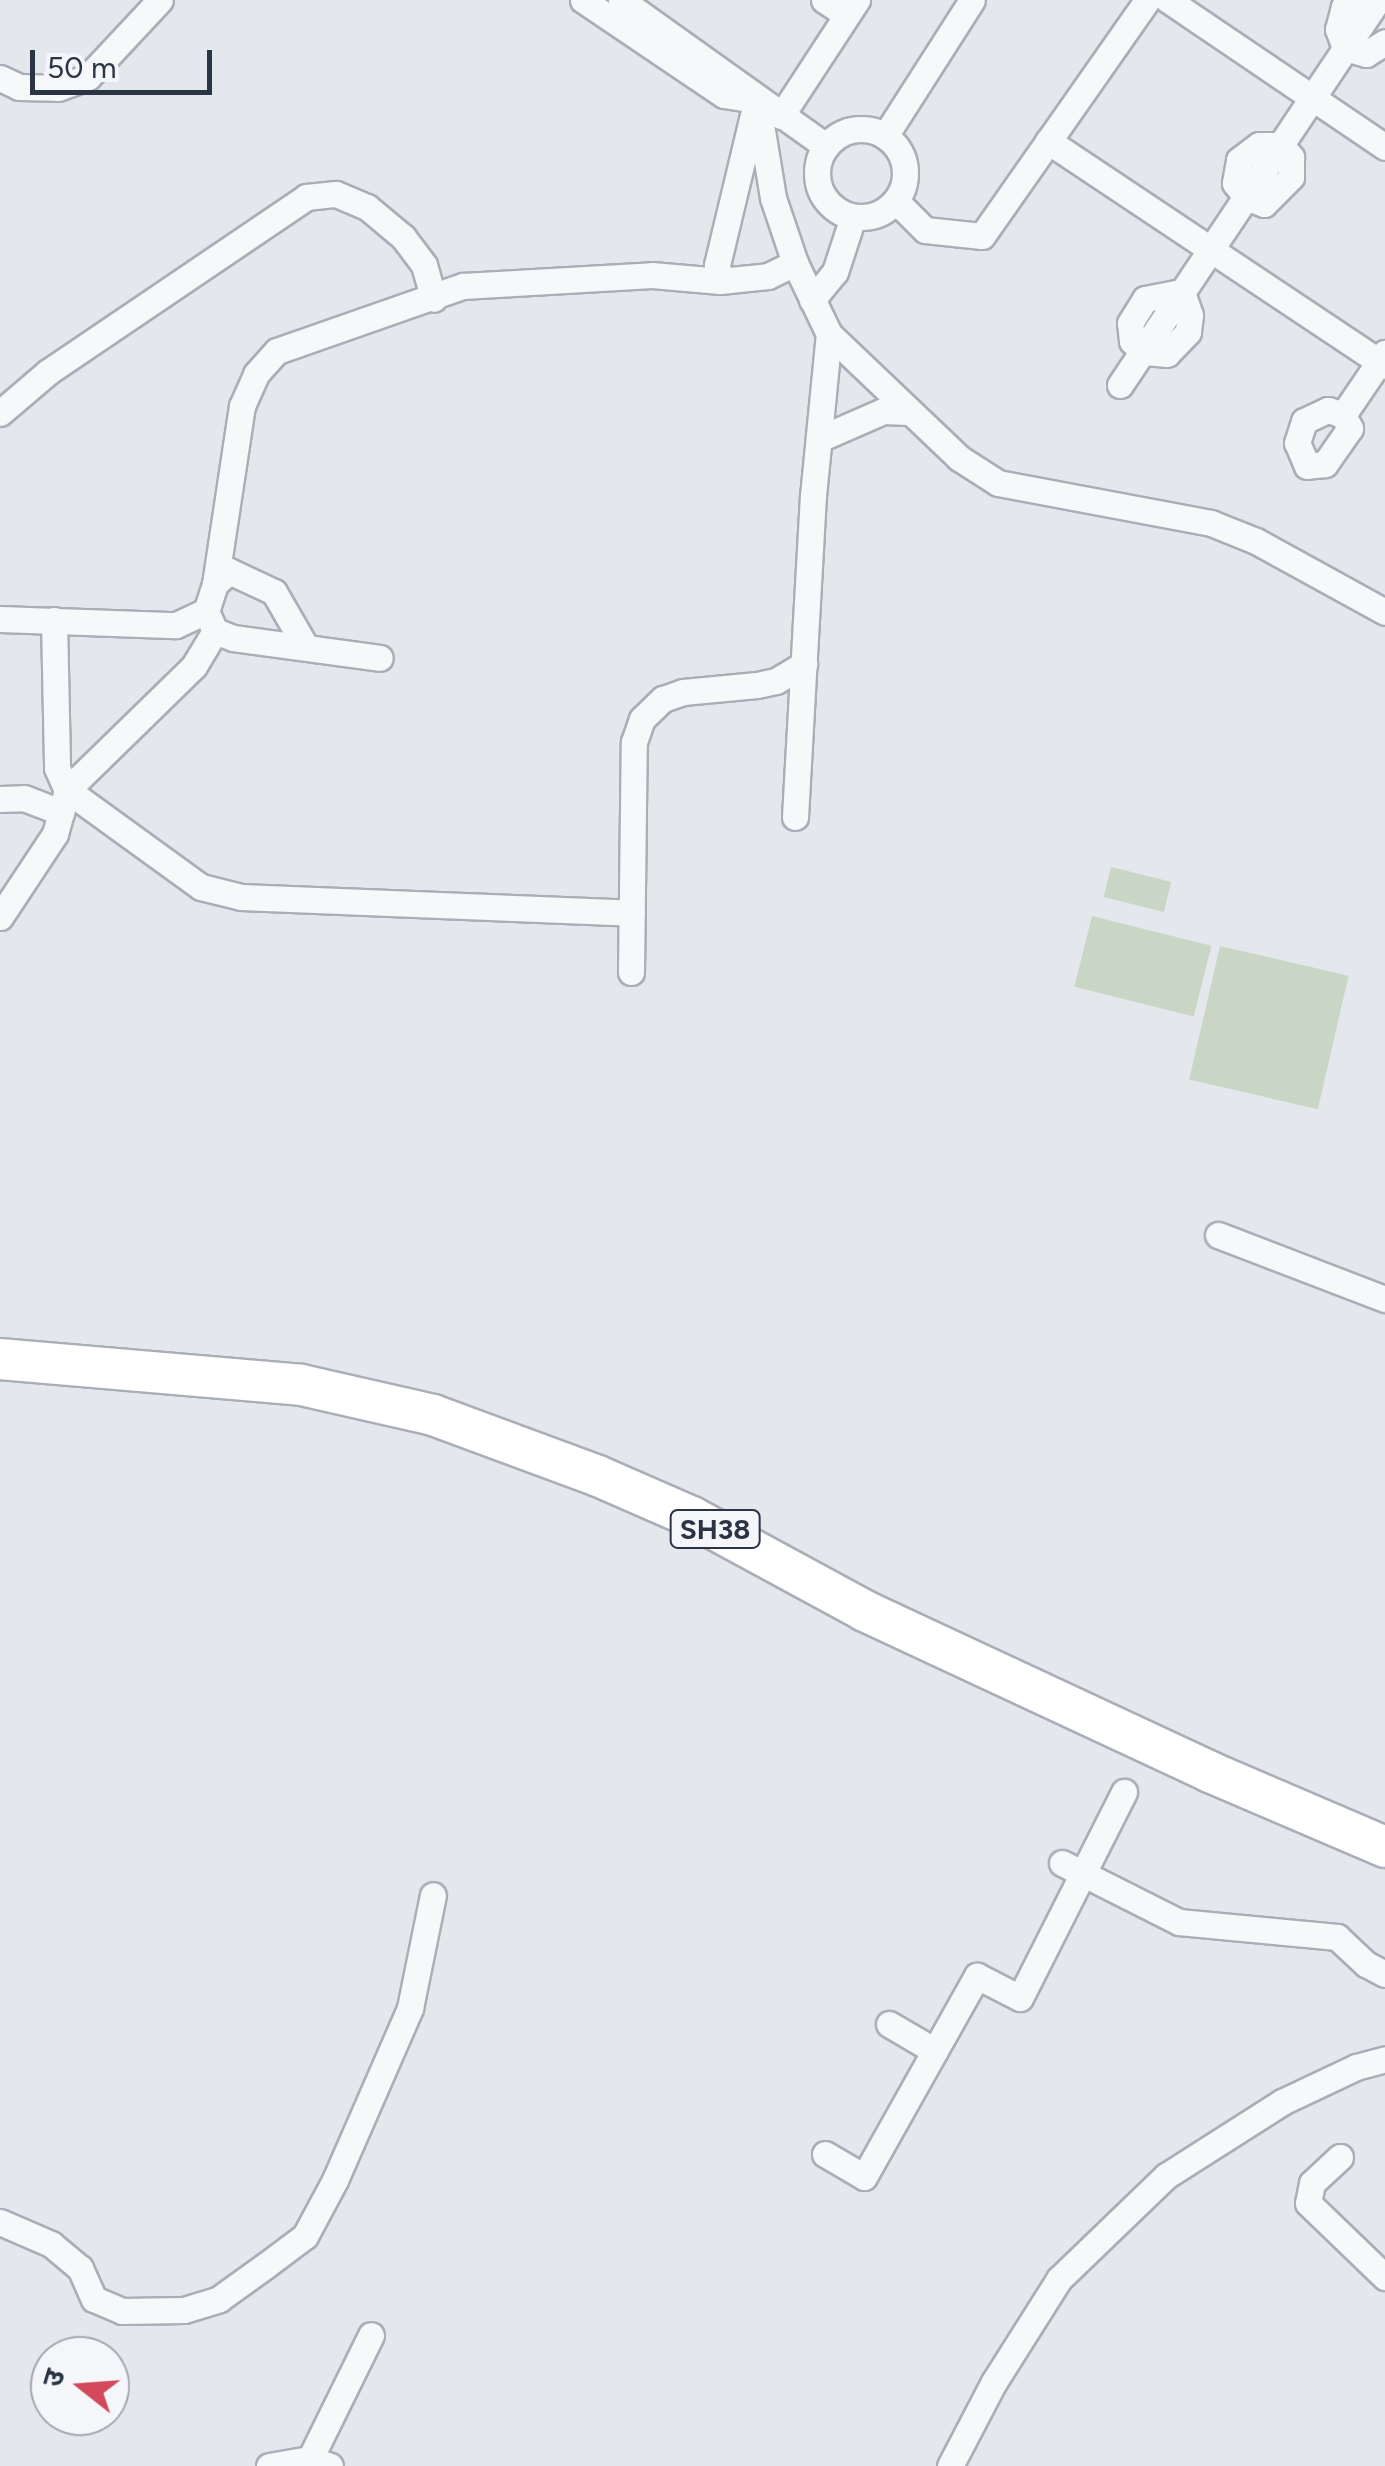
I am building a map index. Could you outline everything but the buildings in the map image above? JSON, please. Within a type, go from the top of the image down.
[{"type":"main road","name":"SH38","points":[[0,1359],[301,1386],[433,1415],[598,1476],[692,1517],[865,1610],[1210,1772],[1385,1847]]},
{"type":"street","points":[[0,78],[18,86],[58,88],[88,76],[160,0]]},
{"type":"street","points":[[584,0],[724,96],[757,100]]},
{"type":"street","points":[[621,0],[740,80],[757,100],[826,146]]},
{"type":"street","points":[[780,116],[852,7],[824,0]]},
{"type":"street","points":[[886,136],[972,0]]},
{"type":"street","points":[[896,200],[926,230],[982,236],[1147,0]]},
{"type":"street","points":[[1168,0],[1385,147]]},
{"type":"street","points":[[1346,48],[1338,28],[1344,7],[1352,0]]},
{"type":"street","points":[[1120,384],[1378,0]]},
{"type":"street","points":[[1346,48],[1366,54],[1385,42]]},
{"type":"street","points":[[757,100],[773,198],[795,263],[829,334],[960,458],[998,483],[1211,523],[1256,541],[1385,612]]},
{"type":"street","points":[[720,281],[717,265],[757,100]]},
{"type":"street","points":[[853,129],[886,136],[900,153],[905,168],[896,200],[876,215],[853,217],[827,202],[816,174],[826,146],[853,129]]},
{"type":"street","points":[[1048,141],[1383,360],[1344,414]]},
{"type":"street","points":[[0,413],[48,372],[306,197],[336,194],[367,207],[403,236],[424,265],[434,299]]},
{"type":"street","points":[[812,300],[835,272],[853,217]]},
{"type":"street","points":[[2,909],[54,834],[64,801],[194,666],[211,621],[242,406],[256,374],[277,351],[463,286],[652,275],[720,281],[768,276],[795,263]]},
{"type":"street","points":[[795,817],[829,334]]},
{"type":"street","points":[[819,438],[883,411],[910,412]]},
{"type":"street","points":[[214,584],[230,571],[274,592],[304,644]]},
{"type":"street","points":[[0,620],[176,625],[211,621],[233,638],[304,644],[380,658]]},
{"type":"street","points":[[54,620],[58,768],[64,801]]},
{"type":"street","points":[[631,972],[634,742],[642,719],[663,700],[683,692],[757,686],[776,681],[804,664]]},
{"type":"street","points":[[0,800],[64,801],[174,871],[220,893],[632,912]]},
{"type":"street","points":[[1218,1236],[1385,1299]]},
{"type":"street","points":[[824,2154],[864,2177],[977,1976],[1020,1998],[1073,1868],[1124,1792]]},
{"type":"street","points":[[1073,1868],[1178,1922],[1338,1937],[1366,1964],[1385,1974]]},
{"type":"street","points":[[0,2222],[51,2244],[80,2268],[94,2298],[122,2311],[184,2310],[219,2300],[305,2236],[335,2180],[410,2008],[433,1895]]},
{"type":"street","points":[[889,2024],[935,2051]]},
{"type":"street","points":[[950,2466],[994,2382],[1058,2279],[1166,2176],[1282,2102],[1356,2067],[1385,2059]]},
{"type":"street","points":[[1340,2156],[1312,2184],[1308,2203],[1385,2277]]},
{"type":"street","points":[[269,2466],[320,2462],[371,2336]]},
{"type":"green space","points":[[1111,867],[1171,882],[1164,912],[1104,897]]},
{"type":"green space","points":[[1092,916],[1211,946],[1194,1017],[1074,987]]},
{"type":"green space","points":[[1220,946],[1349,976],[1318,1109],[1189,1079]]}]
